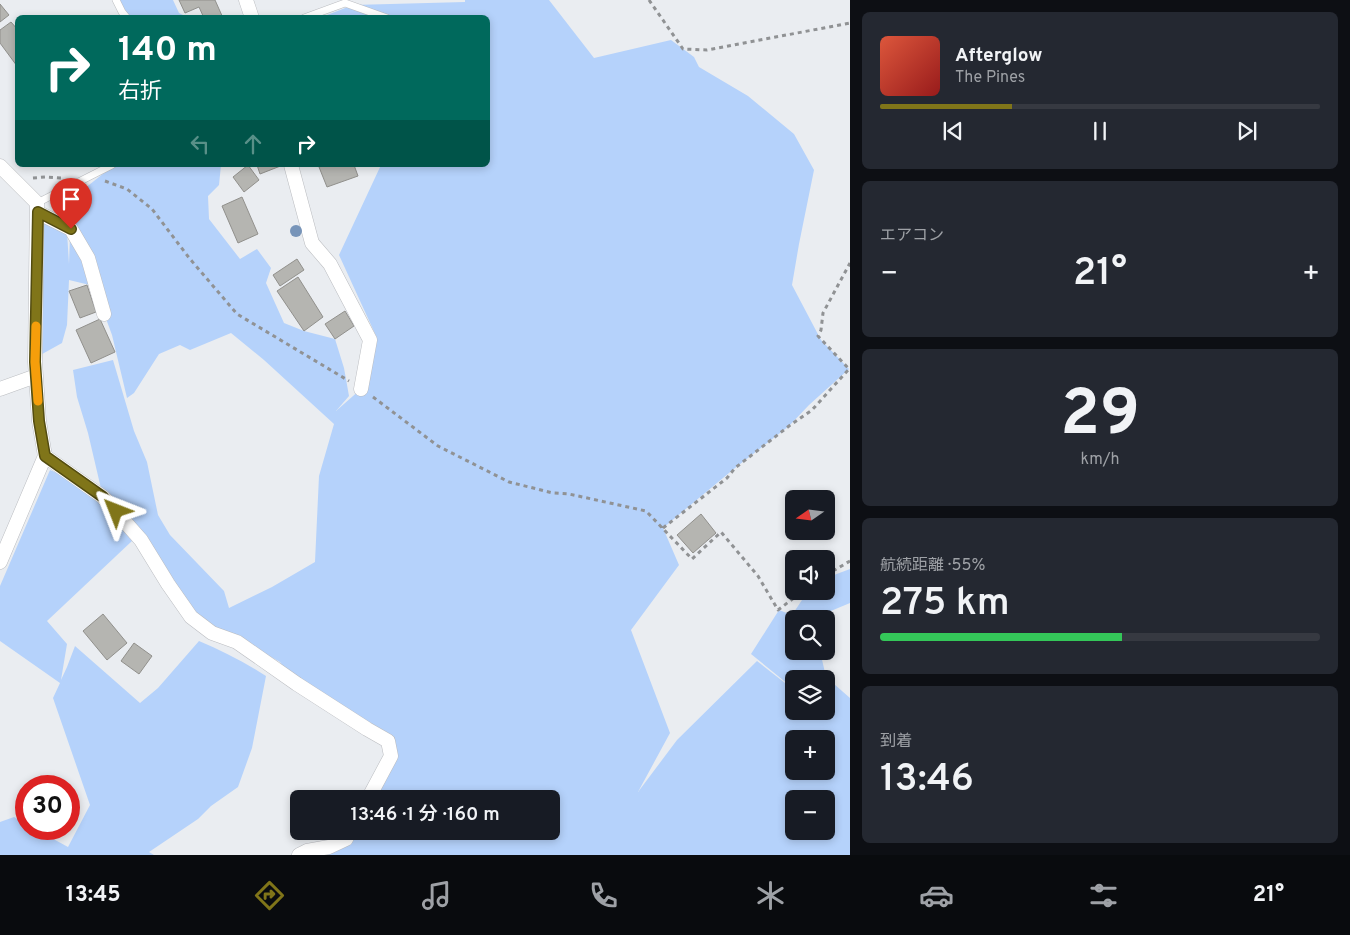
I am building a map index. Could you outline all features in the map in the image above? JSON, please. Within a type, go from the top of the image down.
[{"type":"street","points":[[246,0],[251,15]]},
{"type":"street","points":[[0,166],[37,208],[71,229],[88,258],[104,314]]},
{"type":"street","points":[[292,167],[312,243],[330,264],[370,340],[361,389]]},
{"type":"street","points":[[0,562],[45,456],[39,421],[35,362],[37,208]]},
{"type":"street","points":[[0,389],[36,376]]},
{"type":"street","points":[[45,456],[103,497],[141,540],[168,584],[192,617],[212,634],[237,642],[336,710],[388,741],[391,756],[373,790]]},
{"type":"street","points":[[299,855],[307,851],[329,847],[344,840]]},
{"type":"lane","points":[[116,0],[124,15]]},
{"type":"lane","points":[[312,15],[345,3],[379,15]]},
{"type":"lane","points":[[37,208],[82,180],[108,167]]},
{"type":"path","points":[[649,0],[683,49],[707,50],[850,23]]},
{"type":"path","points":[[12,178],[45,177],[82,180],[96,178],[127,189],[152,210],[190,259],[237,314],[361,389],[438,446],[509,482],[553,493],[569,494],[646,511],[692,558],[721,532],[758,576],[778,610],[791,600]]},
{"type":"path","points":[[663,528],[727,478],[735,468],[812,410],[849,369],[818,336],[821,330],[823,313],[850,263]]},
{"type":"path","points":[[835,570],[850,561]]},
{"type":"shaded area","points":[[118,0],[173,0],[179,13],[183,15],[127,15]]},
{"type":"shaded area","points":[[465,0],[549,0],[594,58],[671,40],[694,57],[699,67],[748,96],[794,134],[814,170],[792,285],[821,340],[849,369],[789,426],[663,528],[679,565],[631,630],[670,733],[638,792],[677,740],[757,661],[785,683],[785,720],[835,720],[835,685],[850,698],[850,855],[297,855],[330,840],[560,840],[560,790],[373,790],[391,756],[388,741],[293,681],[280,662],[228,633],[200,624],[103,497],[88,433],[77,397],[73,370],[113,360],[134,431],[147,462],[158,515],[170,535],[224,591],[229,608],[272,587],[315,562],[319,476],[334,424],[264,360],[231,333],[190,350],[180,345],[159,354],[134,393],[127,398],[112,335],[94,286],[69,280],[67,325],[62,343],[35,358],[44,224],[49,219],[67,232],[69,264],[70,235],[62,214],[54,205],[74,197],[112,167],[221,167],[219,185],[208,196],[209,219],[240,259],[257,249],[271,268],[266,283],[284,323],[304,331],[335,339],[344,368],[349,396],[336,411],[361,389],[377,338],[339,255],[380,167],[490,167],[490,15],[327,15],[353,5],[465,2]]},
{"type":"shaded area","points":[[50,470],[85,484],[132,541],[47,621],[67,644],[61,680],[75,646],[140,703],[158,688],[199,641],[250,666],[266,676],[252,748],[238,787],[211,806],[198,819],[149,852],[154,855],[0,855],[0,822],[15,818],[15,840],[55,840],[68,847],[72,840],[80,840],[80,824],[90,805],[53,698],[60,683],[0,641],[0,586]]},
{"type":"shaded area","points":[[850,569],[850,603],[833,610],[795,610],[802,600],[835,600],[835,575]]},
{"type":"shaded area","points":[[779,610],[785,612],[785,660],[822,660],[824,670],[785,670],[785,682],[751,654]]},
{"type":"building","points":[[179,0],[215,0],[222,15],[203,15],[199,7],[185,13]]},
{"type":"building","points":[[0,4],[9,15],[0,22]]},
{"type":"building","points":[[11,22],[15,27],[15,63],[0,43],[0,30]]},
{"type":"building","points":[[246,167],[249,167],[259,180],[244,192],[233,177]]},
{"type":"building","points":[[258,167],[278,167],[260,174]]},
{"type":"building","points":[[319,167],[355,167],[358,176],[327,187]]},
{"type":"building","points":[[242,197],[258,234],[238,243],[222,206]]},
{"type":"building","points":[[297,259],[304,270],[280,286],[273,275]]},
{"type":"building","points":[[298,277],[323,317],[304,331],[277,291]]},
{"type":"building","points":[[87,285],[96,312],[80,318],[69,291]]},
{"type":"building","points":[[345,311],[354,326],[335,339],[325,324]]},
{"type":"building","points":[[100,319],[115,352],[91,363],[76,330]]},
{"type":"building","points":[[701,514],[716,533],[693,553],[677,535]]},
{"type":"building","points":[[103,614],[127,643],[107,660],[83,631]]},
{"type":"building","points":[[134,643],[152,656],[139,674],[121,661]]},
{"type":"slow traffic","points":[[36,326],[35,362],[38,401]]},
{"type":"route","points":[[71,229],[38,212],[35,362],[39,421],[45,456],[103,497],[116,511]]}]
